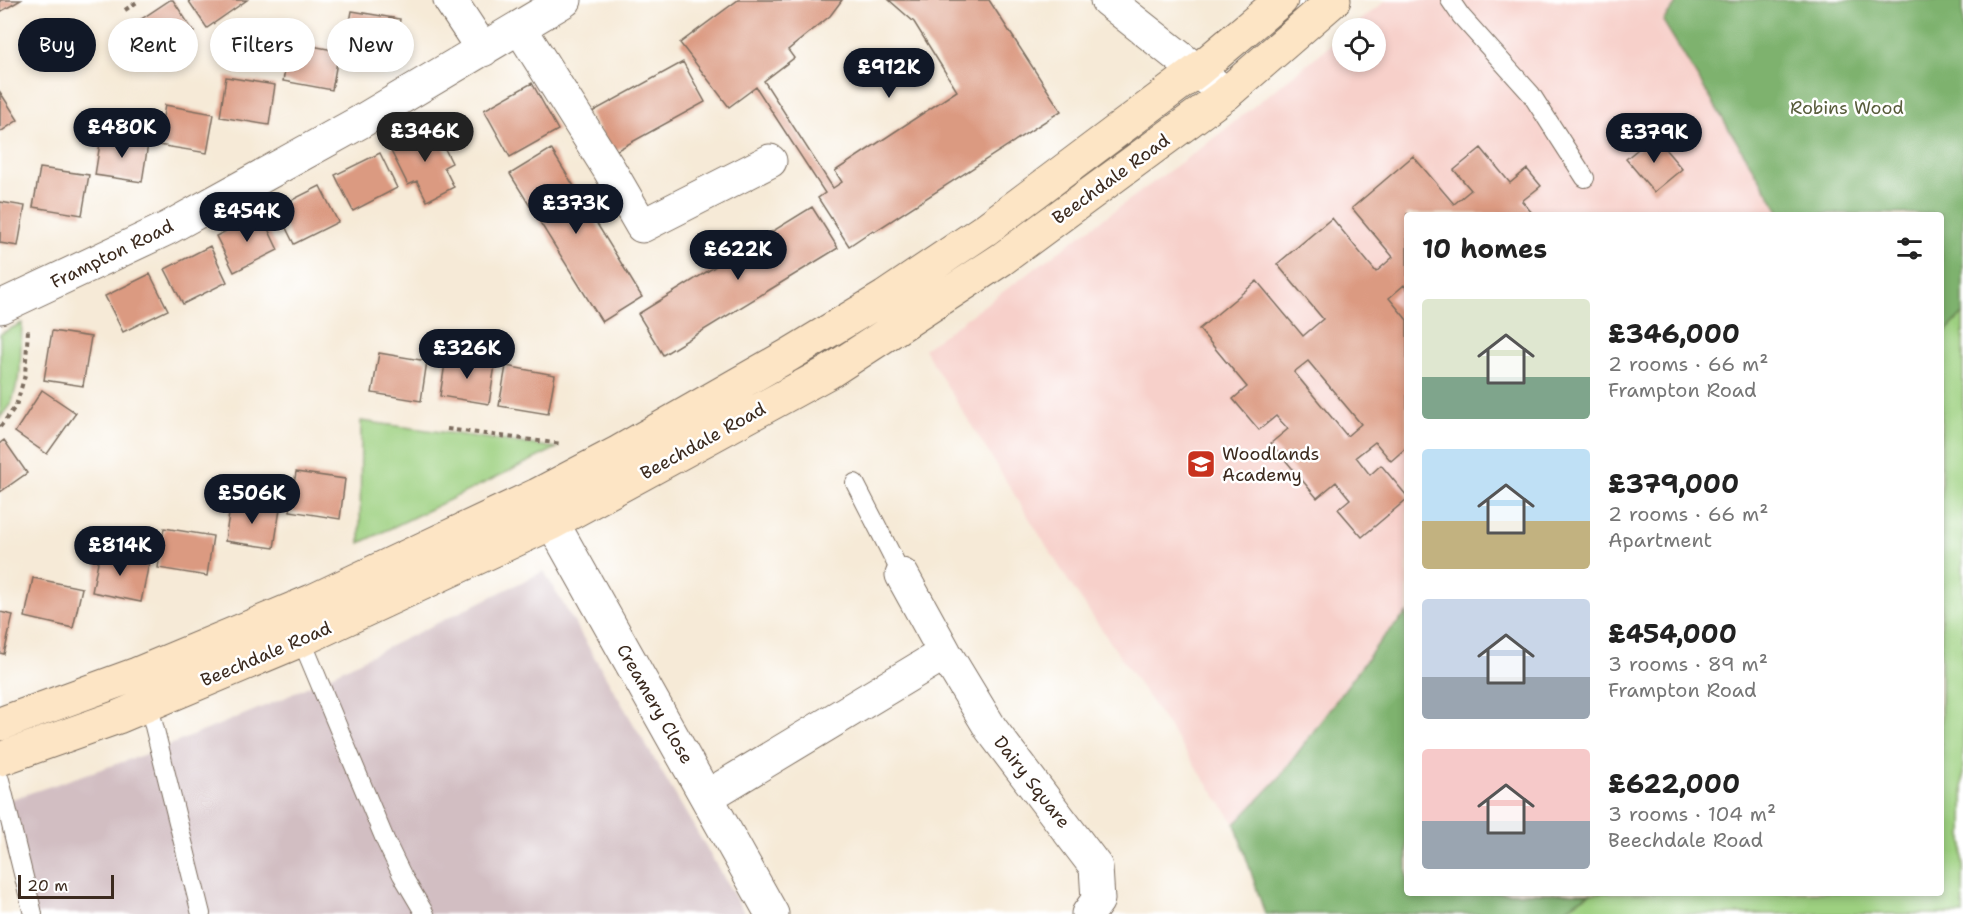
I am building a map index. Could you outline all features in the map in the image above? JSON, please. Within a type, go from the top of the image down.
[{"type":"street","points":[[450,0],[483,50]]},
{"type":"street","name":"Frampton Road","points":[[0,307],[168,228],[360,122],[565,0]]},
{"type":"street","points":[[1107,0],[1227,94]]},
{"type":"street","name":"Beechdale Road","points":[[544,509],[619,452],[885,297],[986,229],[1198,70],[1281,0]]},
{"type":"street","name":"Beechdale Road","points":[[0,759],[149,704],[296,625],[829,372],[1002,259],[1227,94],[1334,0]]},
{"type":"street","points":[[520,28],[642,226],[770,161]]},
{"type":"street","name":"Creamery Close","points":[[544,509],[708,796],[772,914]]},
{"type":"street","name":"Dairy Square","points":[[902,575],[991,729],[1096,867],[1098,900],[1088,914]]},
{"type":"street","name":"Beechdale Road","points":[[0,724],[137,674],[296,625]]},
{"type":"street","points":[[708,796],[945,653]]},
{"type":"lane","points":[[1450,0],[1461,16],[1531,94],[1585,178]]},
{"type":"lane","points":[[855,483],[902,575]]},
{"type":"lane","points":[[296,625],[386,842],[425,914]]},
{"type":"lane","points":[[137,674],[149,704],[201,914]]},
{"type":"lane","points":[[0,780],[33,914]]},
{"type":"path","points":[[125,10],[140,0]]},
{"type":"path","points":[[0,427],[16,406],[25,375],[30,293]]},
{"type":"path","points":[[447,429],[619,452]]},
{"type":"shaded area","name":"Woodlands Academy","points":[[1387,0],[1679,0],[1663,21],[1780,212],[1404,212],[1404,616],[1381,640],[1279,778],[1235,824],[1067,579],[924,349],[1209,142],[1332,44],[1332,72],[1386,72],[1386,18],[1364,18]]},
{"type":"shaded area","points":[[544,571],[745,914],[24,914],[0,822],[0,803],[155,751],[282,699]]},
{"type":"green space","name":"Robins Wood","points":[[1679,0],[1963,0],[1963,314],[1944,333],[1944,212],[1780,212],[1663,21]]},
{"type":"green space","points":[[1963,314],[1963,914],[1558,914],[1585,896],[1944,896],[1944,333]]},
{"type":"green space","points":[[22,323],[20,373],[12,402],[0,418],[0,334]]},
{"type":"green space","points":[[361,421],[557,448],[360,543]]},
{"type":"green space","points":[[1404,616],[1404,896],[1585,896],[1558,914],[1265,914],[1235,824],[1279,778],[1381,640]]},
{"type":"building","points":[[0,0],[21,0],[0,12]]},
{"type":"building","points":[[173,0],[185,18],[143,18]]},
{"type":"building","points":[[188,0],[247,0],[221,18],[210,18],[210,26],[207,28]]},
{"type":"building","points":[[738,0],[842,0],[830,16],[788,50],[794,58],[764,81],[833,188],[842,182],[835,171],[957,91],[914,22],[889,0],[989,0],[1061,111],[849,246],[818,198],[825,193],[756,87],[729,107],[680,43]]},
{"type":"building","points":[[352,11],[394,18],[351,18]]},
{"type":"building","points":[[315,47],[327,49],[327,72],[335,72],[332,90],[283,81],[285,72],[315,72]]},
{"type":"building","points":[[683,62],[705,102],[612,153],[590,113]]},
{"type":"building","points":[[226,77],[275,85],[269,125],[220,117]]},
{"type":"building","points":[[532,83],[558,130],[510,157],[484,110]]},
{"type":"building","points":[[0,92],[18,120],[0,132]]},
{"type":"building","points":[[165,105],[214,114],[207,153],[158,145]]},
{"type":"building","points":[[434,127],[452,163],[444,167],[454,187],[427,201],[417,181],[408,185],[390,149]]},
{"type":"building","points":[[1654,136],[1682,169],[1654,192],[1626,159]]},
{"type":"building","points":[[101,137],[148,144],[142,182],[95,175]]},
{"type":"building","points":[[1481,148],[1510,183],[1527,169],[1541,186],[1522,201],[1531,212],[1404,212],[1404,285],[1389,298],[1404,316],[1404,450],[1391,461],[1375,442],[1356,457],[1370,475],[1381,465],[1404,492],[1404,502],[1362,537],[1338,509],[1350,499],[1336,482],[1317,498],[1271,443],[1288,429],[1276,416],[1259,430],[1233,399],[1247,387],[1199,329],[1257,281],[1303,336],[1323,319],[1277,264],[1332,218],[1376,272],[1393,257],[1352,208],[1413,156],[1454,204],[1471,190],[1454,170]],"holes":[[[1308,361],[1361,424],[1347,436],[1294,372]]]},
{"type":"building","points":[[551,149],[642,297],[602,322],[510,174]]},
{"type":"building","points":[[380,153],[397,188],[353,211],[335,175]]},
{"type":"building","points":[[40,168],[89,175],[82,215],[33,207]]},
{"type":"building","points":[[320,186],[338,222],[294,244],[276,208]]},
{"type":"building","points":[[0,202],[25,206],[18,246],[0,243]]},
{"type":"building","points":[[812,207],[838,248],[663,355],[638,314]]},
{"type":"building","points":[[261,214],[278,250],[234,272],[216,236]]},
{"type":"building","points":[[210,246],[227,282],[183,304],[165,269]]},
{"type":"building","points":[[150,274],[168,310],[123,332],[105,296]]},
{"type":"building","points":[[52,331],[91,337],[83,386],[44,380]]},
{"type":"building","points":[[379,353],[427,361],[421,401],[372,393]]},
{"type":"building","points":[[446,357],[495,365],[489,404],[440,396]]},
{"type":"building","points":[[506,366],[555,375],[548,414],[499,406]]},
{"type":"building","points":[[42,390],[76,413],[47,454],[15,432]]},
{"type":"building","points":[[4,440],[27,473],[0,492],[0,443]]},
{"type":"building","points":[[296,472],[345,479],[340,519],[290,511]]},
{"type":"building","points":[[231,501],[280,509],[274,548],[225,541]]},
{"type":"building","points":[[164,528],[213,536],[207,576],[158,568]]},
{"type":"building","points":[[100,552],[149,563],[141,602],[92,592]]},
{"type":"building","points":[[33,578],[82,588],[73,628],[25,617]]},
{"type":"building","points":[[0,612],[13,615],[4,654],[0,653]]},
{"type":"place","name":"Woodlands Academy","points":[[1201,464]]}]
